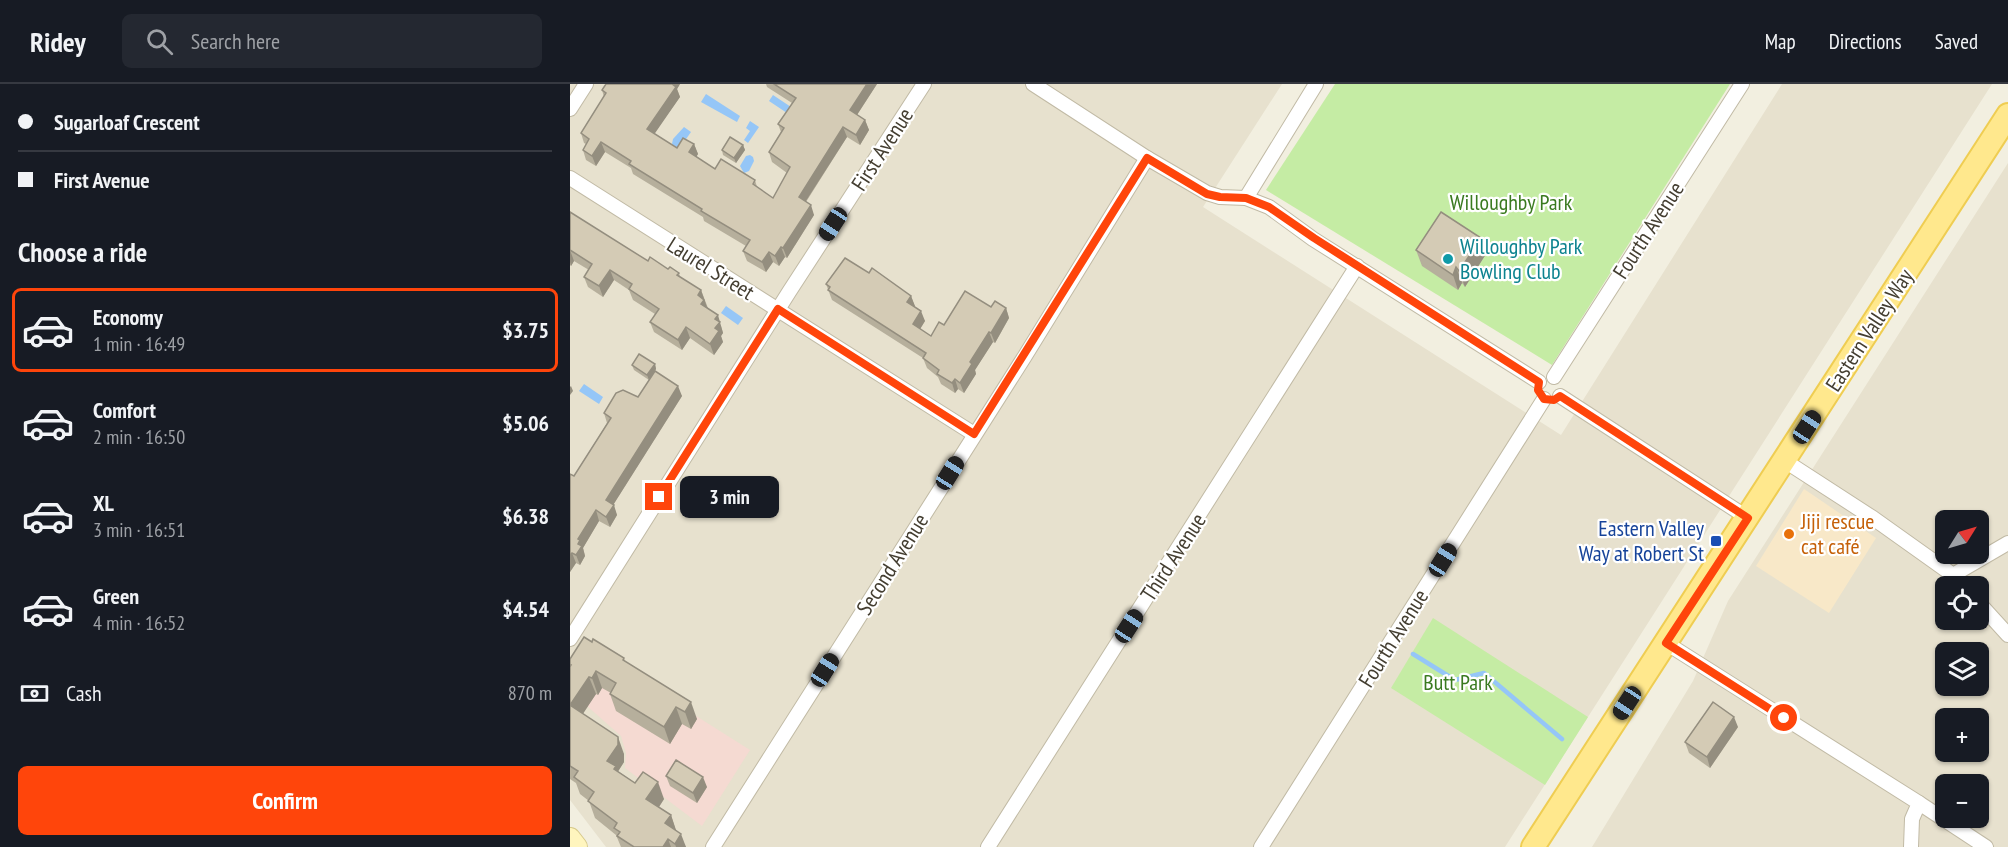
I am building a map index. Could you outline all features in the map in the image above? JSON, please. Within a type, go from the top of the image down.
[{"type":"main road","name":"Eastern Valley Way","points":[[1537,846],[2008,115]]},
{"type":"main road","points":[[570,838],[577,847]]},
{"type":"street","points":[[570,109],[586,84]]},
{"type":"street","name":"First Avenue","points":[[570,639],[778,309],[924,84]]},
{"type":"street","points":[[1033,84],[1207,194],[1246,198],[1269,207],[1539,382]]},
{"type":"street","points":[[1246,198],[1316,84]]},
{"type":"street","name":"Fourth Avenue","points":[[1554,377],[1742,84]]},
{"type":"street","name":"Second Avenue","points":[[713,847],[1147,158]]},
{"type":"street","name":"Laurel Street","points":[[570,178],[974,434]]},
{"type":"street","name":"Third Avenue","points":[[988,847],[1357,266]]},
{"type":"street","points":[[1547,376],[1554,377],[1561,383],[1560,396],[1554,400],[1544,399],[1538,390],[1539,382],[1547,376]]},
{"type":"street","points":[[1560,396],[1748,518]]},
{"type":"street","name":"Fourth Avenue","points":[[1262,847],[1544,399]]},
{"type":"street","points":[[1785,461],[1873,518],[1953,575],[2008,543]]},
{"type":"street","points":[[1989,614],[2008,635]]},
{"type":"street","points":[[1666,643],[1986,847]]},
{"type":"street","points":[[1911,847],[1912,819],[1919,803]]},
{"type":"shaded area","points":[[570,84],[1282,84],[1203,207],[1561,435],[1782,84],[1992,84],[1505,847],[606,847],[570,800]]},
{"type":"shaded area","points":[[2008,163],[2008,847],[1592,847],[1693,681],[1728,601]]},
{"type":"shaded area","points":[[1804,489],[1876,538],[1829,613],[1756,566]]},
{"type":"shaded area","points":[[590,649],[750,750],[702,826],[625,768],[626,753],[621,736],[570,691]]},
{"type":"green space","name":"Willoughby Park","points":[[1335,84],[1730,84],[1552,365],[1266,190]]},
{"type":"green space","name":"Butt Park","points":[[1433,618],[1588,717],[1545,785],[1391,688]]},
{"type":"water","points":[[706,94],[740,116],[737,122],[701,102]]},
{"type":"water","points":[[773,95],[791,107],[787,113],[769,101]]},
{"type":"water","points":[[750,121],[759,127],[748,143],[744,140],[750,131],[746,128]]},
{"type":"water","points":[[684,127],[691,132],[679,149],[672,144],[673,139]]},
{"type":"water","points":[[750,155],[754,161],[749,171],[744,173],[740,166],[746,156]]},
{"type":"water","points":[[726,306],[743,318],[738,325],[721,313]]},
{"type":"water","points":[[584,384],[603,397],[599,404],[579,391]]},
{"type":"building","points":[[606,84],[672,84],[676,87],[647,129],[677,148],[683,138],[694,144],[689,152],[715,169],[721,159],[755,180],[753,184],[773,198],[790,167],[769,152],[784,128],[778,124],[796,98],[774,84],[867,84],[850,110],[865,120],[856,135],[843,127],[799,197],[811,205],[783,248],[781,247],[775,256],[769,252],[762,262],[743,251],[750,240],[629,164],[631,161],[601,142],[592,156],[583,150],[589,139],[581,133],[606,93],[602,90]]},
{"type":"building","points":[[730,137],[743,145],[734,158],[722,150]]},
{"type":"building","points":[[570,212],[648,261],[650,257],[668,269],[670,267],[679,273],[677,275],[701,290],[698,295],[704,300],[701,304],[718,315],[715,319],[720,322],[715,328],[719,331],[710,344],[686,327],[678,340],[650,322],[659,309],[629,289],[632,284],[610,270],[599,286],[584,277],[592,264],[570,250]]},
{"type":"building","points":[[1441,212],[1481,238],[1459,271],[1456,267],[1453,275],[1416,250]]},
{"type":"building","points":[[845,258],[869,273],[872,268],[911,296],[907,302],[921,311],[913,324],[931,336],[939,322],[944,325],[965,291],[991,307],[995,301],[1006,308],[970,362],[972,364],[960,383],[955,379],[952,383],[937,374],[939,370],[923,358],[926,353],[828,290],[830,287],[826,284]]},
{"type":"building","points":[[639,354],[655,364],[647,375],[632,365]]},
{"type":"building","points":[[655,371],[678,386],[606,500],[614,505],[606,517],[596,510],[578,539],[580,540],[578,544],[582,546],[576,555],[572,553],[570,556],[570,474],[574,476],[611,418],[604,413],[616,393],[623,390],[638,397]]},
{"type":"building","points":[[584,637],[592,642],[593,639],[691,702],[685,712],[676,707],[664,727],[610,694],[616,683],[596,671],[592,678],[589,677],[570,705],[570,659]]},
{"type":"building","points":[[1713,702],[1734,717],[1707,757],[1685,742]]},
{"type":"building","points":[[570,705],[618,737],[618,745],[607,761],[616,766],[614,769],[635,783],[643,772],[658,782],[646,799],[671,815],[665,823],[681,834],[675,844],[668,839],[663,847],[634,847],[617,836],[620,832],[614,828],[617,823],[588,801],[594,792],[574,777],[578,771],[570,766]]},
{"type":"building","points":[[676,760],[703,777],[693,793],[666,776]]},
{"type":"waterway","points":[[1413,654],[1455,680],[1484,673],[1562,739]]},
{"type":"place","name":"Willoughby Park Bowling Club","points":[[1448,259]]},
{"type":"place","name":"Jiji rescue cat café","points":[[1789,534]]},
{"type":"place","name":"Eastern Valley Way at Robert St","points":[[1716,541]]},
{"type":"route","points":[[659,497],[778,309],[974,434],[1147,158],[1207,194],[1246,198],[1269,207],[1539,382],[1539,394],[1547,401],[1560,396],[1748,518],[1666,643],[1784,718]]}]
